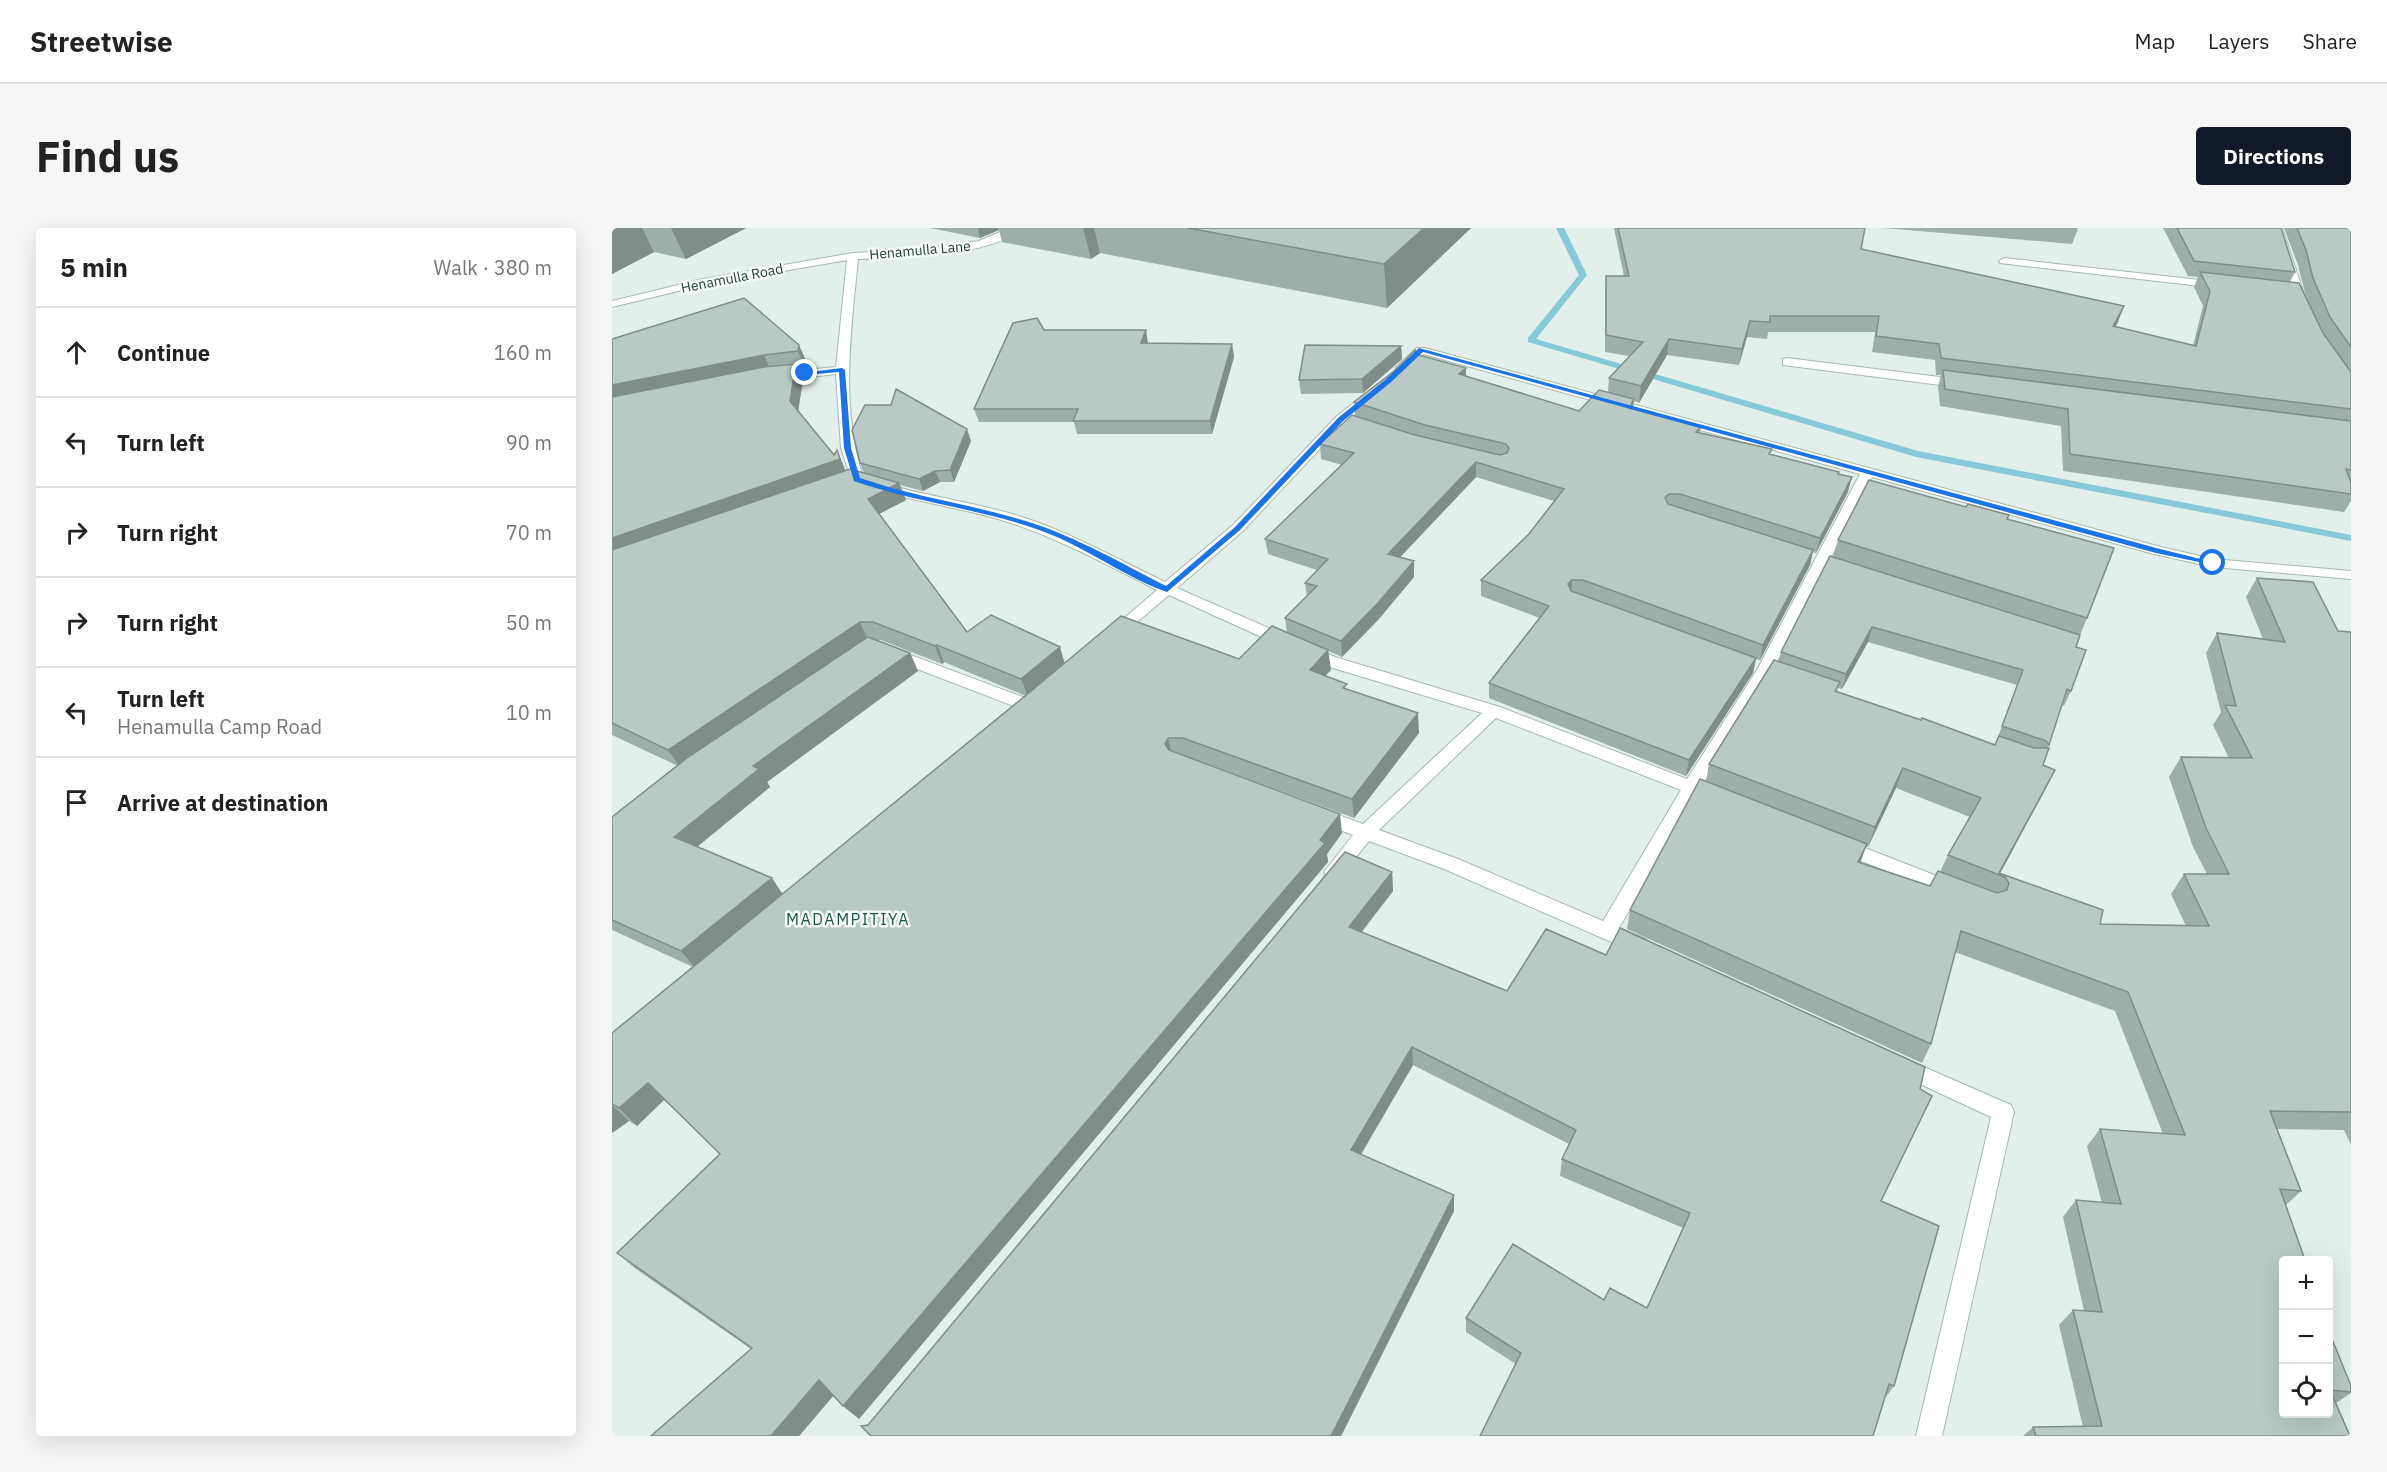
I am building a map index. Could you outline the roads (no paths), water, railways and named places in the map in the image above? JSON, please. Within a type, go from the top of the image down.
[{"type":"street","name":"Henamulla Lane","points":[[853,255],[917,253],[981,244],[1018,228]]},
{"type":"street","points":[[2277,228],[2291,266],[2292,294],[2306,314]]},
{"type":"street","name":"Henamulla Road","points":[[612,304],[703,282],[853,255]]},
{"type":"street","points":[[853,255],[842,370],[851,481],[1013,519],[1055,534],[1167,589],[1329,661],[1494,711],[1735,805]]},
{"type":"street","points":[[2004,261],[2227,286]]},
{"type":"street","points":[[1098,648],[1238,528],[1341,419],[1384,385],[1421,350],[2159,551],[2213,563],[2351,575]]},
{"type":"street","points":[[1787,362],[1975,386]]},
{"type":"street","points":[[760,379],[842,370]]},
{"type":"street","points":[[1341,419],[1361,426]]},
{"type":"street","points":[[1607,931],[1691,788],[1765,670],[1868,472]]},
{"type":"street","points":[[874,646],[1034,703],[1011,721]]},
{"type":"street","points":[[1321,887],[1366,832],[1494,711]]},
{"type":"street","points":[[1301,808],[1451,864],[1660,955]]},
{"type":"street","points":[[1823,839],[1966,895]]},
{"type":"street","points":[[1885,1058],[2003,1112],[1929,1436]]},
{"type":"waterway","points":[[1560,228],[1583,275],[1531,340],[1916,454],[2351,538]]},
{"type":"district","name":"MADAMPITIYA","points":[[848,919]]}]
